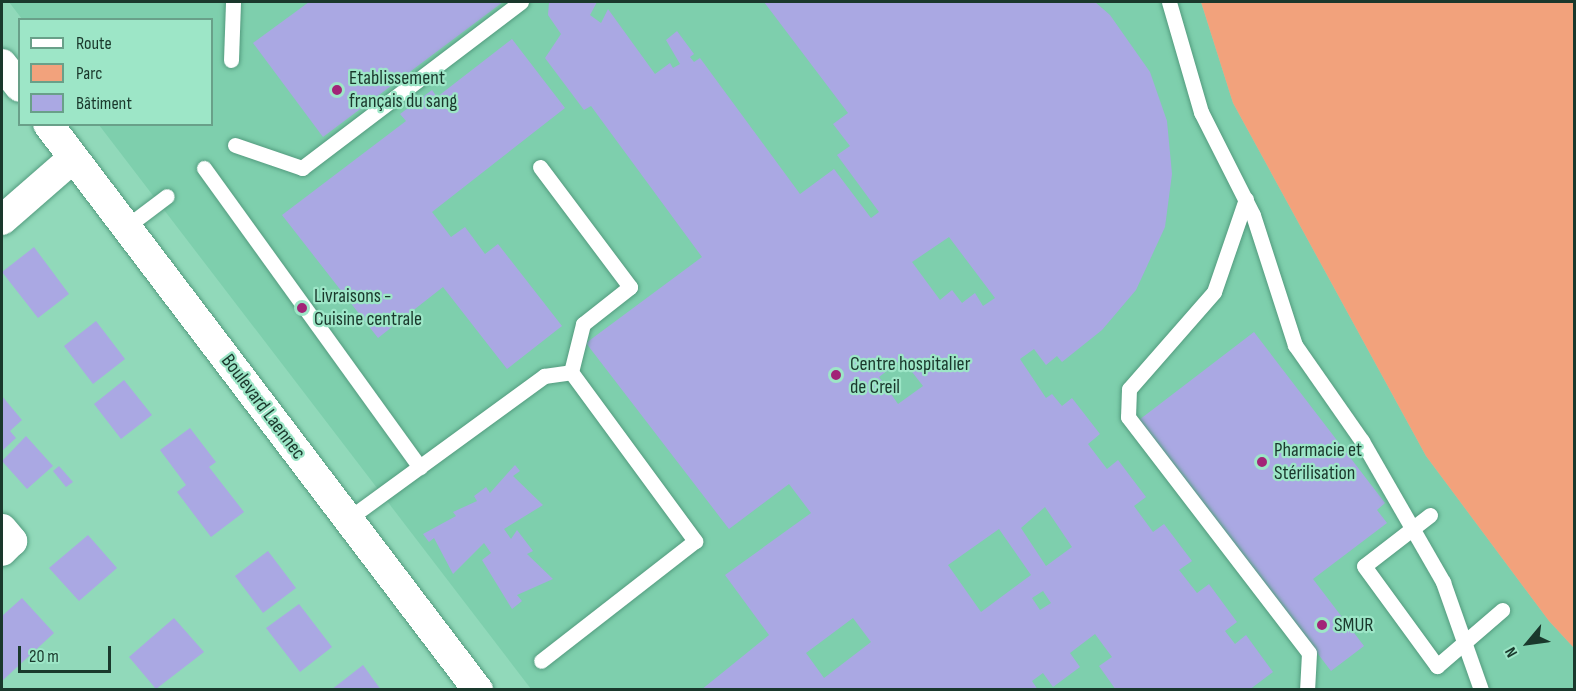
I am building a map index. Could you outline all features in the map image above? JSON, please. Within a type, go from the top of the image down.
[{"type":"street","points":[[2,64],[18,84]]},
{"type":"street","name":"Boulevard Laennec","points":[[49,126],[478,690]]},
{"type":"street","points":[[2,220],[73,158]]},
{"type":"street","points":[[2,529],[12,541],[2,550]]},
{"type":"lane","points":[[231,60],[233,2]]},
{"type":"lane","points":[[235,145],[302,168],[521,2]]},
{"type":"lane","points":[[1169,2],[1201,112],[1246,199],[1301,359],[1353,426],[1443,582],[1482,690]]},
{"type":"lane","points":[[540,167],[630,287],[583,324],[571,372]]},
{"type":"lane","points":[[204,168],[420,467]]},
{"type":"lane","points":[[126,227],[167,196]]},
{"type":"lane","points":[[1246,199],[1214,292],[1129,389],[1128,417],[1309,654],[1307,690]]},
{"type":"lane","points":[[348,519],[544,376],[571,372]]},
{"type":"lane","points":[[541,661],[695,541],[571,372]]},
{"type":"lane","points":[[1430,515],[1364,566],[1437,666],[1502,609]]},
{"type":"shaded area","name":"Centre hospitalier de Creil","points":[[9,2],[1201,2],[1233,103],[1426,456],[1549,621],[1574,648],[1574,689],[531,689],[100,126],[213,126],[213,18],[21,18]]},
{"type":"green space","points":[[1201,2],[1574,2],[1574,648],[1549,621],[1426,456],[1233,103]]},
{"type":"building","name":"Etablissement français du sang","points":[[309,2],[503,2],[323,137],[253,43]]},
{"type":"building","points":[[549,2],[597,2],[590,15],[601,23],[608,9],[655,74],[670,63],[673,68],[680,64],[666,40],[677,31],[694,54],[690,57],[694,62],[700,58],[800,194],[834,169],[871,218],[879,212],[837,155],[850,146],[833,124],[848,113],[764,2],[1095,2],[1110,15],[1150,72],[1167,121],[1172,174],[1165,227],[1136,290],[1102,330],[1062,362],[1057,356],[1046,365],[1034,349],[1020,359],[1046,398],[1052,394],[1062,406],[1072,398],[1100,434],[1088,444],[1107,469],[1118,460],[1146,497],[1134,506],[1153,532],[1164,524],[1192,561],[1179,570],[1197,593],[1209,584],[1237,622],[1225,631],[1235,644],[1246,635],[1273,672],[1249,690],[1116,690],[1099,666],[1112,657],[1095,634],[1070,653],[1080,667],[1053,687],[1043,673],[1032,681],[1038,690],[701,690],[769,635],[725,575],[811,513],[789,484],[729,529],[586,343],[702,257],[591,106],[584,110],[545,58],[561,34],[548,15]],"holes":[[[949,237],[995,298],[983,306],[975,293],[962,303],[952,290],[940,300],[912,262]],[[902,359],[923,386],[898,404],[879,377]],[[1045,507],[1072,547],[1046,566],[1021,528]],[[999,529],[1031,575],[981,612],[948,565]],[[1043,591],[1051,603],[1040,610],[1032,598]],[[853,618],[871,642],[824,678],[806,653]]]},
{"type":"building","points":[[512,39],[565,108],[432,212],[451,237],[465,227],[485,254],[498,244],[562,326],[507,369],[443,287],[378,338],[282,215],[406,121],[400,114],[432,90],[437,97]]},
{"type":"building","points":[[34,247],[69,294],[38,318],[2,272]]},
{"type":"building","points":[[96,321],[125,359],[93,384],[64,346]]},
{"type":"building","name":"Pharmacie et Stérilisation","points":[[1254,332],[1385,503],[1377,510],[1387,523],[1313,579],[1364,646],[1331,671],[1139,420]]},
{"type":"building","points":[[124,380],[152,415],[121,439],[94,404]]},
{"type":"building","points":[[2,396],[22,420],[10,431],[16,438],[2,451]]},
{"type":"building","points":[[190,428],[216,462],[209,467],[244,512],[211,537],[177,492],[186,485],[160,450]]},
{"type":"building","points":[[26,436],[53,466],[27,489],[2,461]]},
{"type":"building","points":[[515,465],[520,471],[513,476],[543,505],[504,529],[511,539],[517,530],[533,551],[527,554],[553,579],[517,595],[522,601],[512,609],[482,560],[491,553],[484,543],[453,574],[434,538],[429,542],[423,534],[456,516],[453,512],[477,501],[474,496],[486,487],[490,493]]},
{"type":"building","points":[[59,466],[73,482],[66,487],[53,471]]},
{"type":"building","points":[[88,535],[117,568],[79,601],[49,568]]},
{"type":"building","points":[[268,551],[296,588],[263,613],[235,576]]},
{"type":"building","points":[[22,598],[54,633],[2,681],[2,616]]},
{"type":"building","points":[[299,604],[332,647],[300,672],[266,628]]},
{"type":"building","points":[[174,618],[204,652],[156,689],[129,657]]},
{"type":"building","points":[[363,665],[381,690],[331,690]]},
{"type":"place","name":"Etablissement français du sang","points":[[337,90]]},
{"type":"place","name":"Livraisons - Cuisine centrale","points":[[302,308]]},
{"type":"place","name":"Centre hospitalier de Creil","points":[[836,375]]},
{"type":"place","name":"Pharmacie et Stérilisation","points":[[1262,462]]},
{"type":"place","name":"SMUR","points":[[1322,625]]}]
